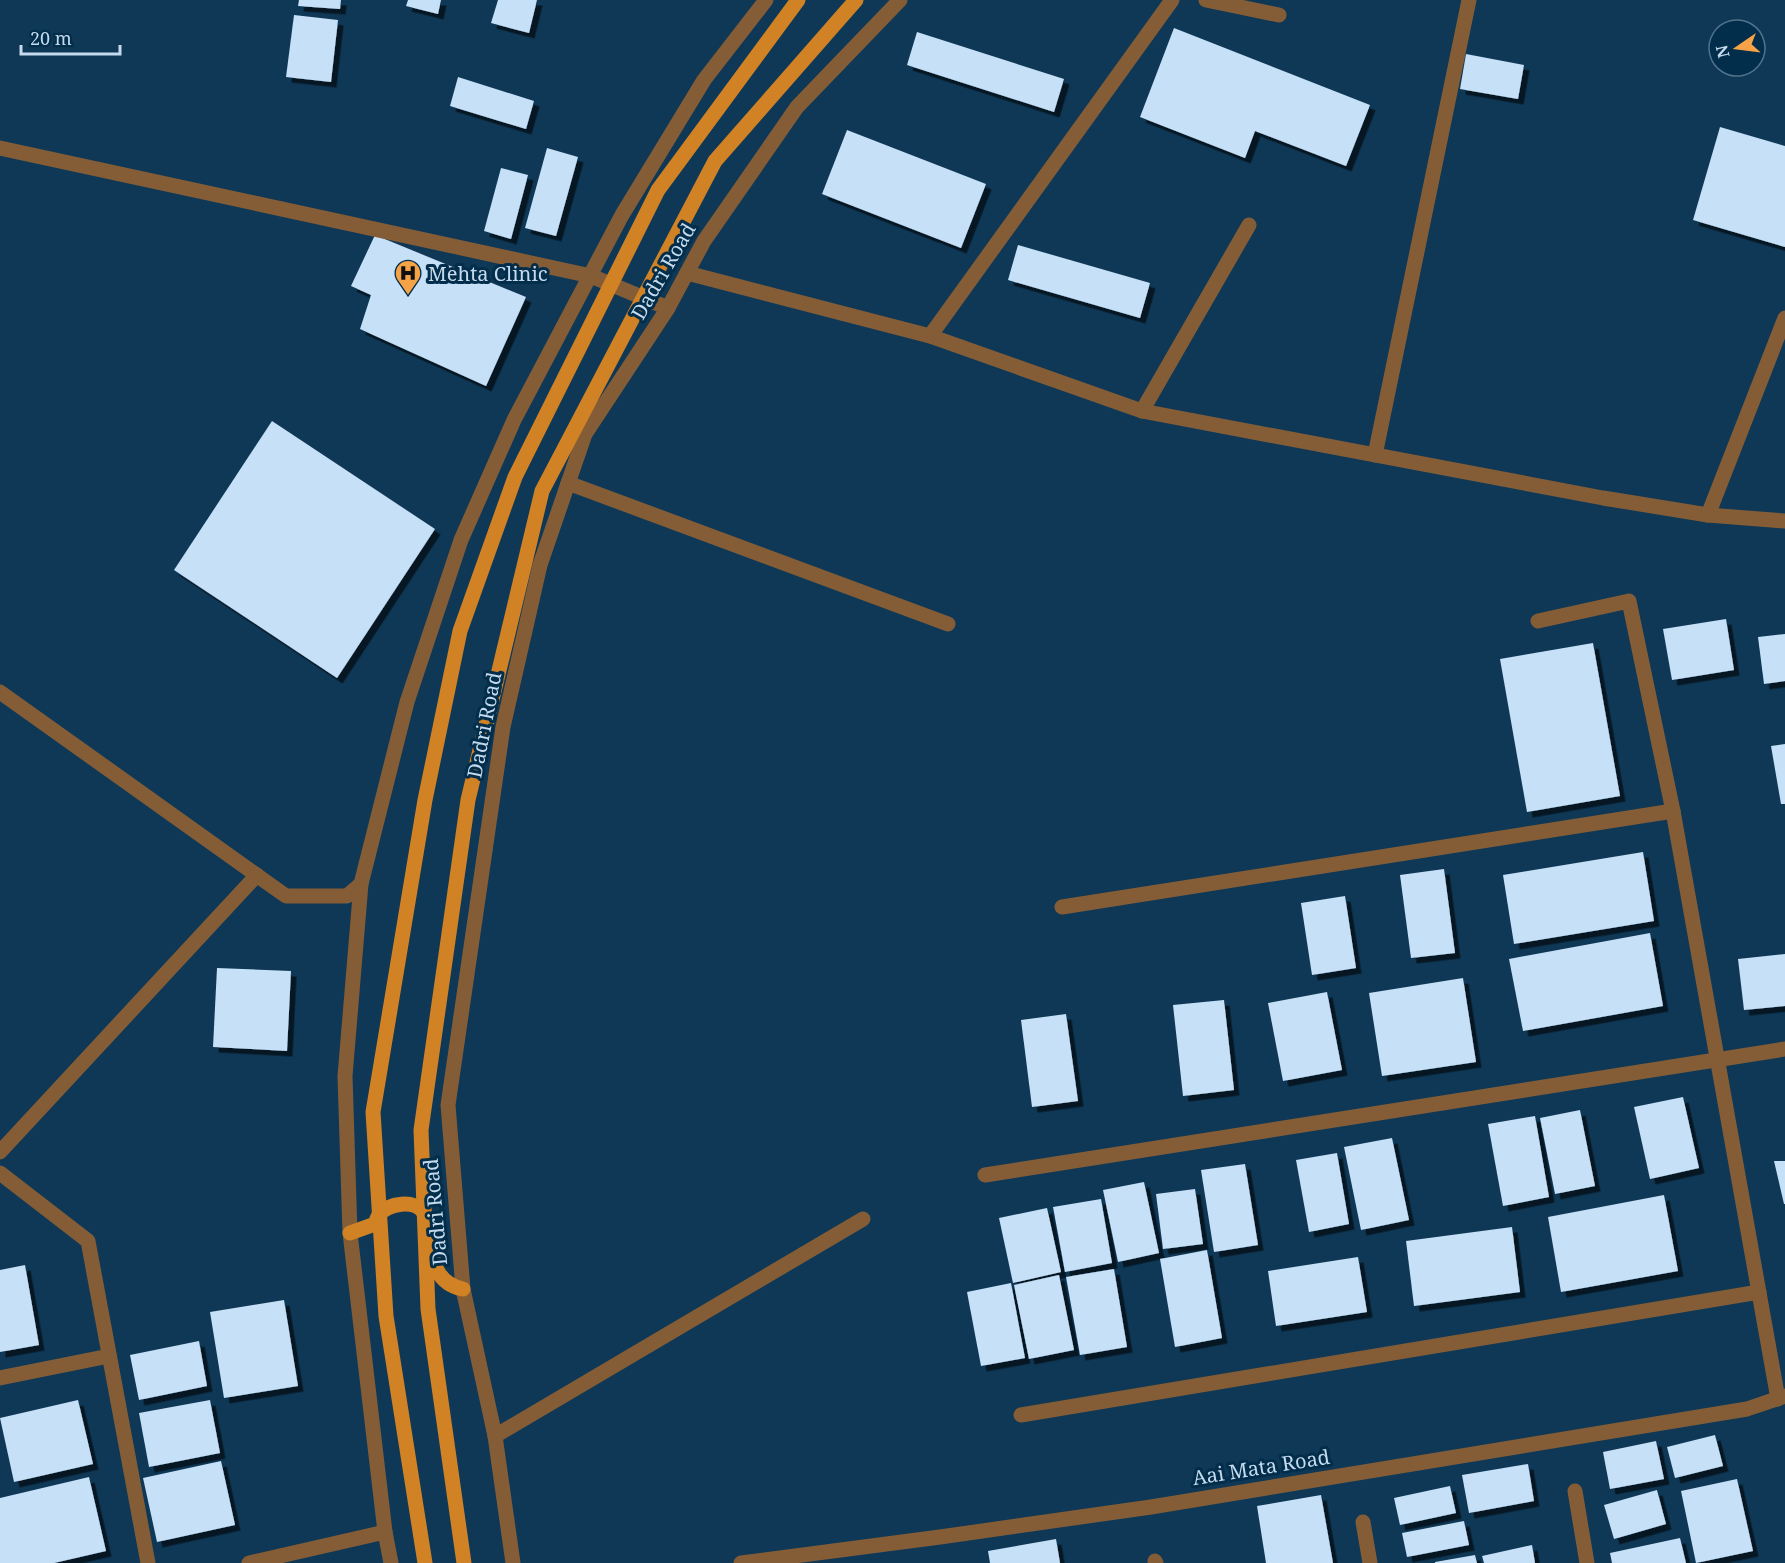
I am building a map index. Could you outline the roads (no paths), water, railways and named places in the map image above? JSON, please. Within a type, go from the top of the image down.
[{"type":"main road","points":[[424,1563],[386,1316],[374,1112],[425,800],[460,631],[515,477],[658,190],[798,0]]},
{"type":"main road","points":[[464,1563],[428,1309],[421,1130],[468,800],[542,491],[715,160],[856,0]]},
{"type":"main road","points":[[350,1233],[375,1224],[381,1213],[392,1207],[405,1204],[418,1207],[425,1215],[438,1275],[446,1282],[463,1288]]},
{"type":"street","points":[[392,1563],[385,1532],[350,1233],[345,1076],[361,884],[407,702],[461,540],[514,420],[622,215],[704,80],[766,0]]},
{"type":"street","name":"Dadri Road","points":[[513,1563],[495,1436],[463,1288],[448,1105],[503,727],[540,565],[585,434],[668,308],[704,241],[797,107],[900,0]]},
{"type":"street","points":[[930,336],[1172,0]]},
{"type":"street","points":[[1206,0],[1279,15]]},
{"type":"street","points":[[1375,455],[1468,0]]},
{"type":"street","points":[[0,148],[591,276],[668,308]]},
{"type":"street","points":[[1142,411],[1249,225]]},
{"type":"street","points":[[687,273],[930,336],[1142,411],[1708,515],[1785,521]]},
{"type":"street","points":[[1708,515],[1785,318]]},
{"type":"street","points":[[568,483],[948,624]]},
{"type":"street","points":[[1538,621],[1629,602],[1673,811],[1759,1292],[1782,1398]]},
{"type":"street","points":[[0,692],[286,896],[347,896],[361,884]]},
{"type":"street","points":[[1062,907],[1673,811]]},
{"type":"street","points":[[0,1152],[257,875]]},
{"type":"street","points":[[985,1175],[1785,1049]]},
{"type":"street","points":[[0,1173],[88,1241],[148,1563]]},
{"type":"street","points":[[495,1436],[863,1219]]},
{"type":"street","points":[[1021,1415],[1759,1292]]},
{"type":"street","points":[[0,1378],[109,1356]]},
{"type":"street","name":"Aai Mata Road","points":[[741,1563],[1151,1507],[1736,1411],[1782,1398]]},
{"type":"street","points":[[1575,1491],[1587,1563]]},
{"type":"street","points":[[1364,1522],[1370,1563]]},
{"type":"street","points":[[249,1563],[385,1532]]},
{"type":"place","name":"Mehta Clinic","points":[[408,296]]}]
